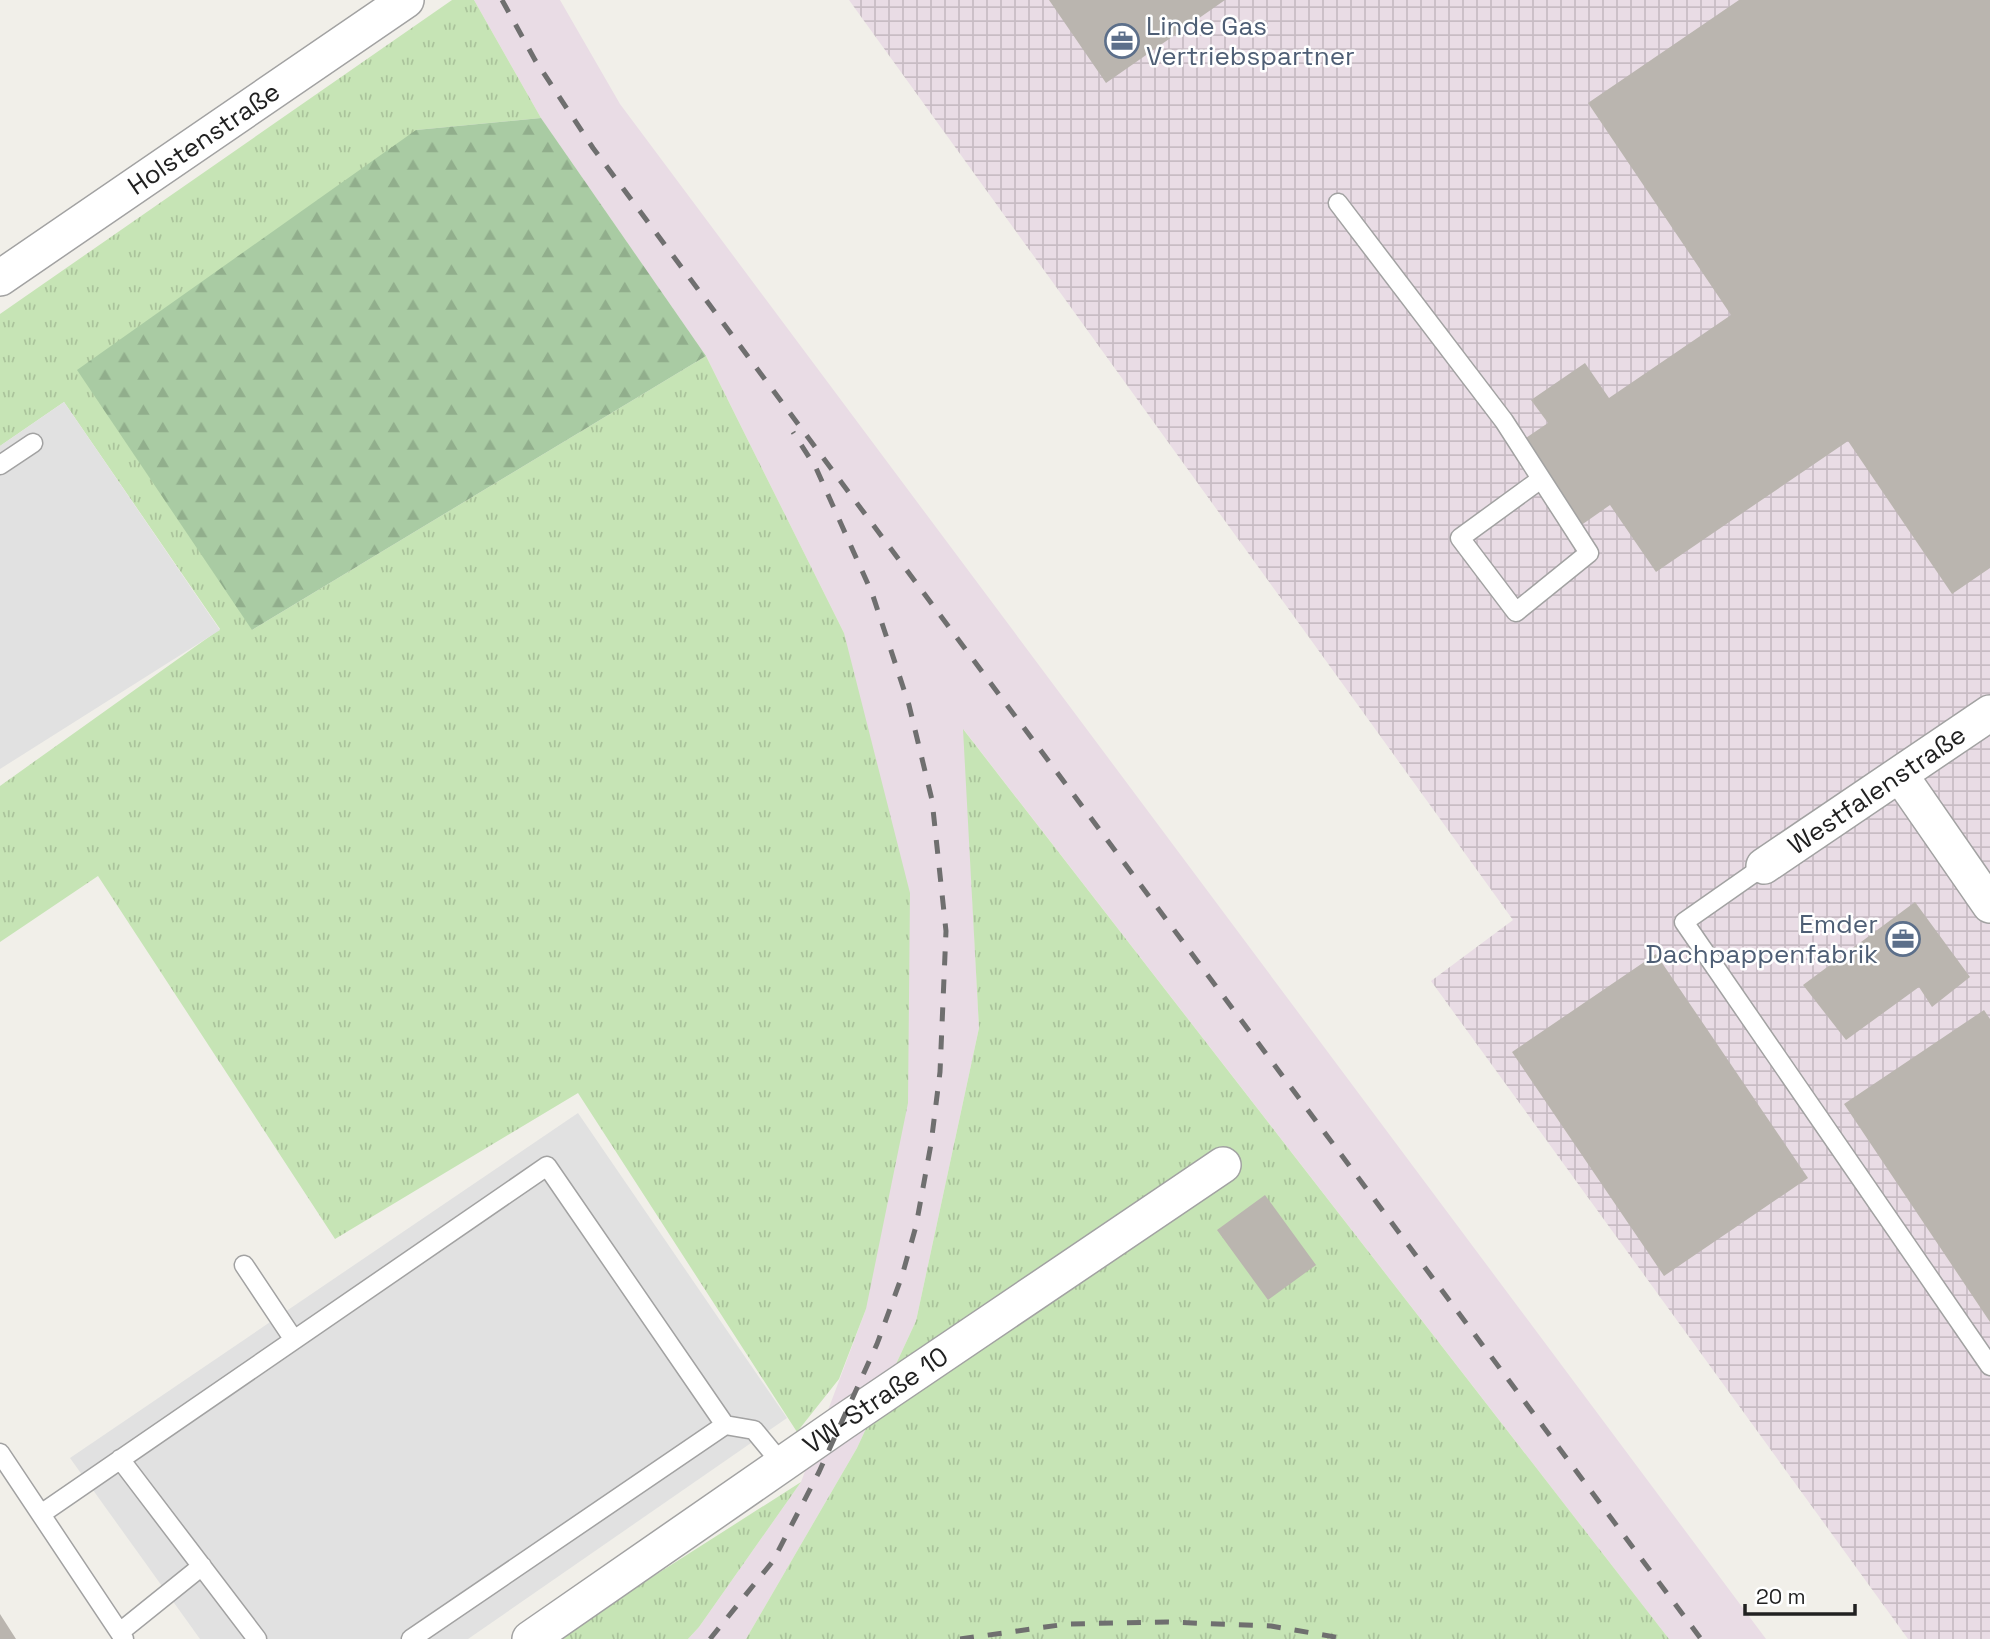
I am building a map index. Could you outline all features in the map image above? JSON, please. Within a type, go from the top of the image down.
[{"type":"street","name":"Holstenstraße","points":[[0,278],[406,0]]},
{"type":"street","name":"Westfalenstraße","points":[[1764,866],[1990,713]]},
{"type":"street","points":[[1900,775],[1990,905]]},
{"type":"street","name":"VW-Straße 10","points":[[530,1639],[782,1464],[1223,1165]]},
{"type":"lane","points":[[1339,203],[1504,421],[1589,553],[1516,612],[1460,538],[1541,479]]},
{"type":"lane","points":[[0,466],[33,443]]},
{"type":"lane","points":[[1764,866],[1685,922],[1990,1366]]},
{"type":"lane","points":[[41,1514],[547,1166],[725,1425]]},
{"type":"lane","points":[[244,1265],[294,1340]]},
{"type":"lane","points":[[411,1639],[725,1425],[754,1430],[782,1464]]},
{"type":"lane","points":[[0,1453],[122,1635],[202,1566]]},
{"type":"lane","points":[[120,1459],[257,1639]]},
{"type":"shaded area","points":[[474,0],[560,0],[620,104],[1766,1639],[1669,1639],[964,730],[979,1028],[916,1321],[857,1448],[746,1639],[688,1639],[801,1482],[866,1309],[844,633],[706,356],[541,118]]},
{"type":"shaded area","points":[[849,0],[1990,0],[1990,1639],[1908,1639],[1431,981],[1513,920]]},
{"type":"shaded area","points":[[64,402],[220,630],[0,769],[0,446]]},
{"type":"shaded area","points":[[578,1113],[787,1418],[468,1639],[200,1639],[70,1458]]},
{"type":"green space","points":[[452,0],[474,0],[541,118],[416,130],[252,630],[706,356],[844,633],[910,893],[908,1103],[866,1309],[839,1379],[797,1432],[578,1093],[335,1239],[98,876],[0,942],[0,786],[220,629],[64,402],[0,446],[0,314]]},
{"type":"green space","points":[[541,118],[706,356],[252,630],[77,370],[416,130]]},
{"type":"green space","points":[[963,729],[1669,1639],[746,1639],[857,1448],[916,1321],[979,1028]]},
{"type":"green space","points":[[801,1482],[688,1639],[555,1639]]},
{"type":"building","name":"Linde Gas Vertriebspartner","points":[[1049,0],[1225,0],[1106,83]]},
{"type":"building","points":[[1739,0],[1990,0],[1990,568],[1952,594],[1848,441],[1656,572],[1610,505],[1580,526],[1523,440],[1548,423],[1531,400],[1585,363],[1609,398],[1731,315],[1588,103]]},
{"type":"building","name":"Emder Dachpappenfabrik","points":[[1915,902],[1970,977],[1932,1007],[1919,987],[1846,1040],[1803,985]]},
{"type":"building","points":[[1656,954],[1808,1178],[1664,1276],[1512,1052]]},
{"type":"building","points":[[1984,1010],[1990,1019],[1990,1322],[1844,1104]]},
{"type":"building","points":[[1265,1195],[1316,1265],[1268,1300],[1217,1230]]},
{"type":"building","points":[[0,1614],[16,1639],[0,1639]]},
{"type":"railway","points":[[502,0],[535,60],[593,148],[1701,1639]]},
{"type":"railway","points":[[710,1639],[773,1561],[819,1472],[877,1344],[902,1276],[916,1226],[931,1144],[940,1072],[946,931],[932,800],[909,705],[872,593],[816,468],[793,432]]},
{"type":"railway","points":[[960,1639],[1067,1624],[1167,1622],[1271,1626],[1347,1639]]},
{"type":"place","name":"Linde Gas Vertriebspartner","points":[[1122,41]]},
{"type":"place","name":"Emder Dachpappenfabrik","points":[[1903,939]]}]
